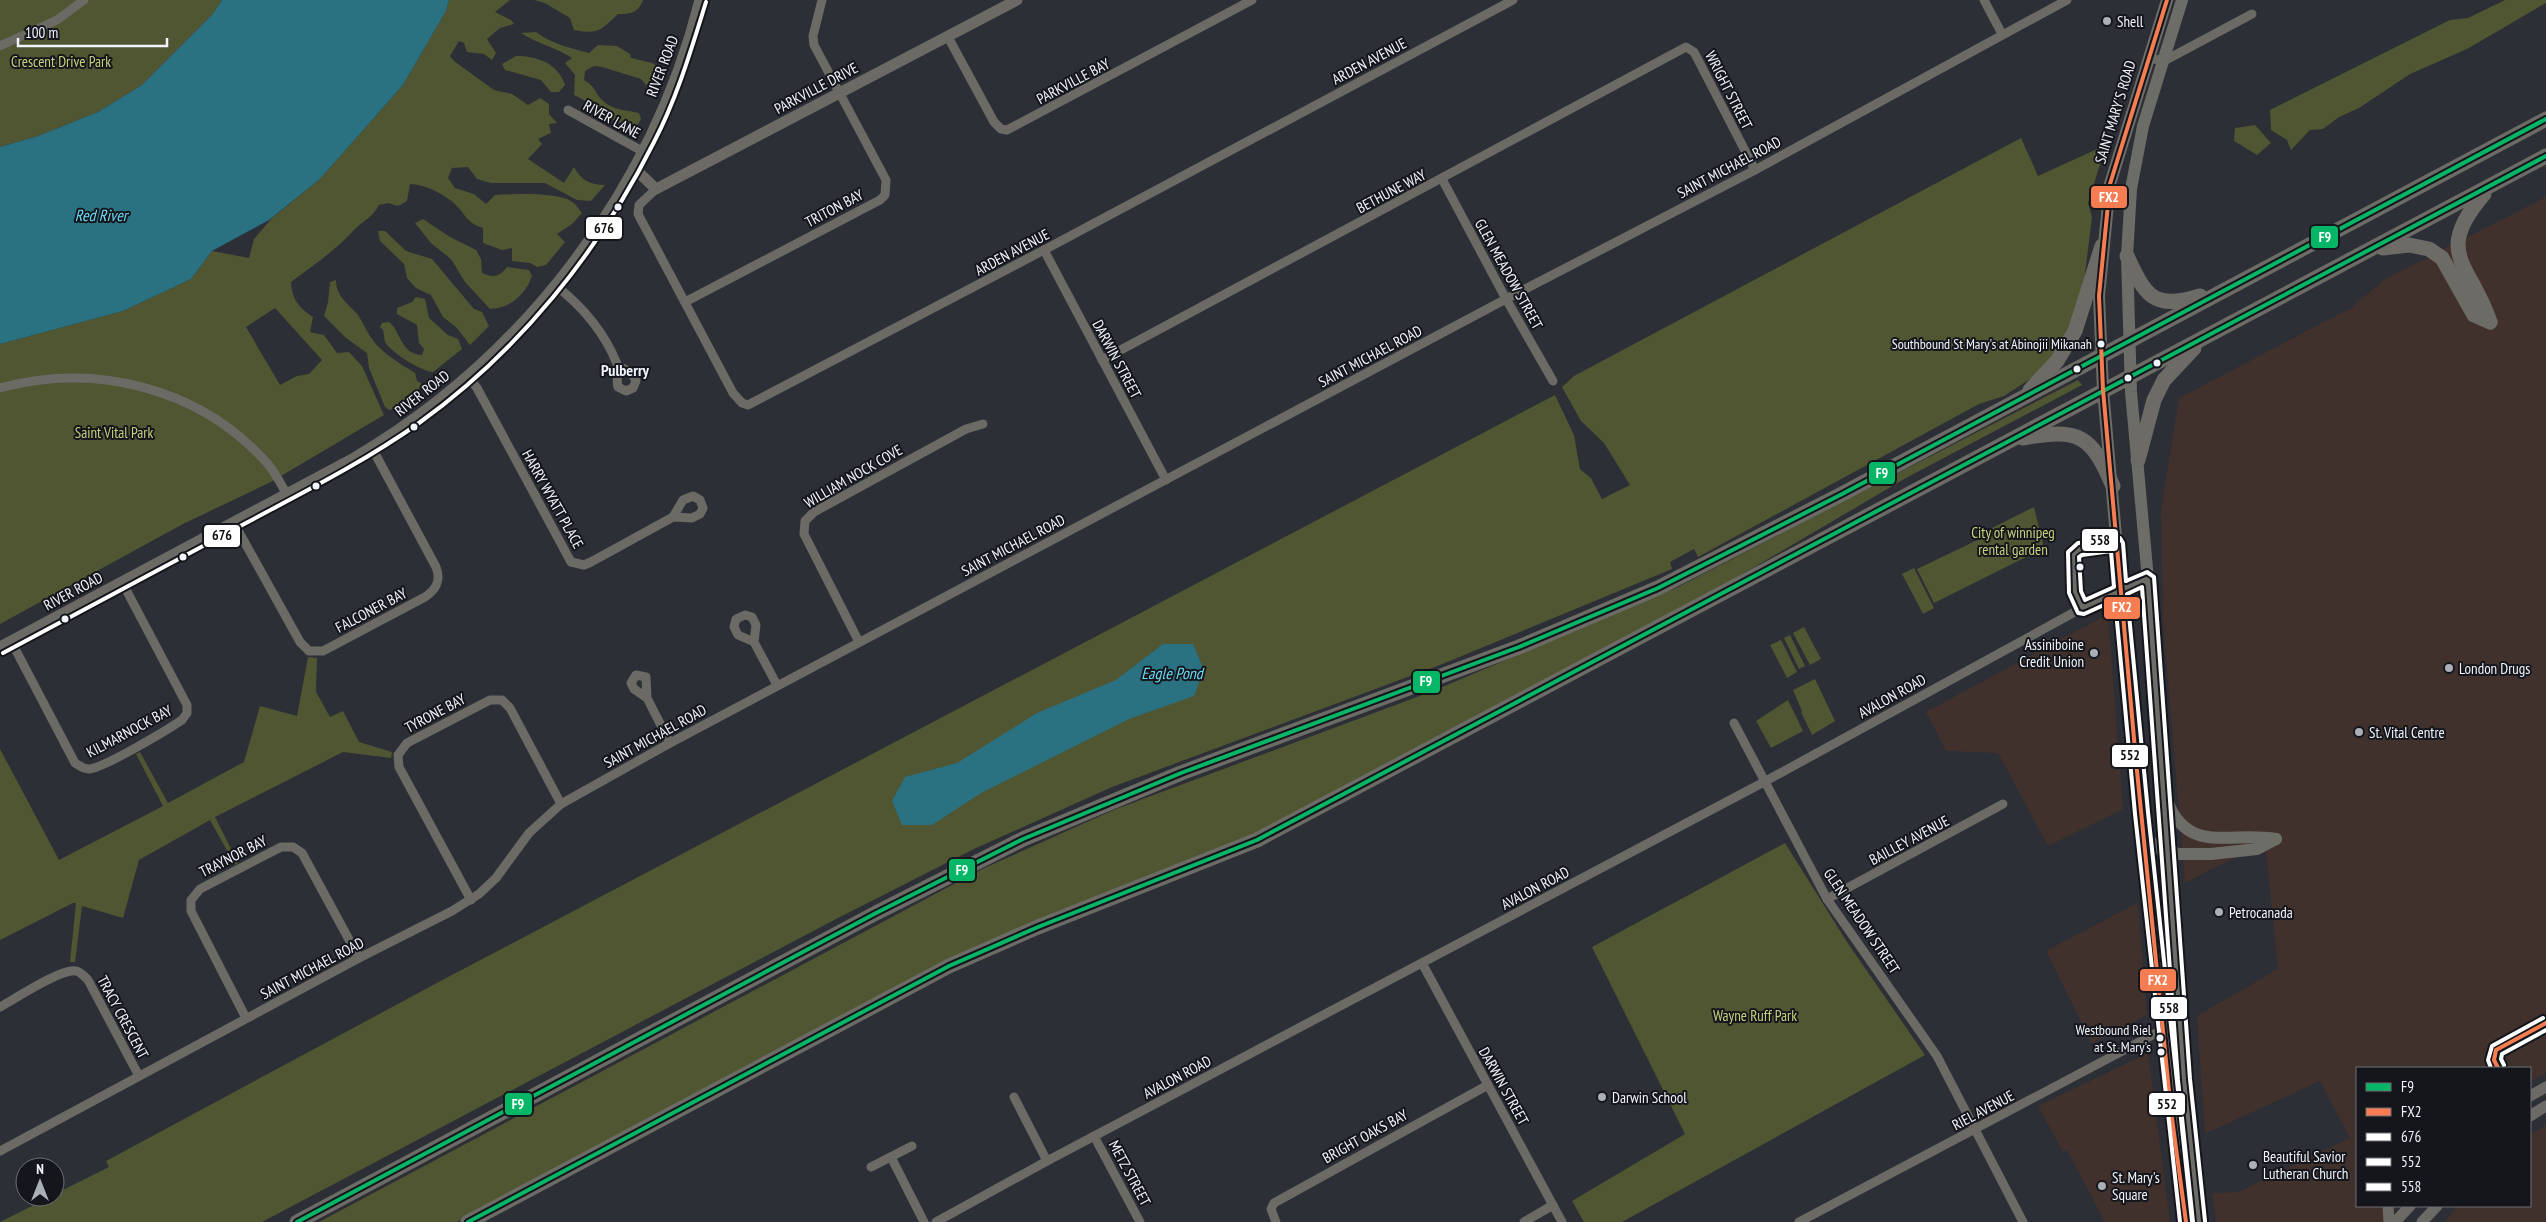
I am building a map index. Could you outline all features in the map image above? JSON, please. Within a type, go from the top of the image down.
[{"type":"main road","name":"SAINT MARY'S ROAD","points":[[2166,0],[2110,184],[2102,246],[2099,296],[2103,390],[2113,486],[2120,590],[2172,1118],[2186,1222]]},
{"type":"main road","name":"SAINT MARY'S ROAD","points":[[2182,0],[2144,126],[2131,189],[2127,256],[2128,342],[2148,578],[2179,1021],[2199,1222]]},
{"type":"main road","points":[[297,1222],[876,912],[1023,839],[1180,773],[1519,647],[1658,588],[1844,494],[2228,287],[2546,119]]},
{"type":"main road","points":[[468,1222],[949,966],[1038,927],[1258,840],[2203,337],[2490,188],[2546,156]]},
{"type":"main road","points":[[2374,249],[2408,245],[2429,249],[2442,258],[2474,315],[2490,322],[2458,249],[2458,234],[2466,214],[2490,188]]},
{"type":"main road","points":[[2023,398],[2057,361],[2075,331],[2102,246]]},
{"type":"main road","points":[[2127,256],[2142,287],[2152,296],[2166,302],[2182,302],[2228,287]]},
{"type":"main road","points":[[2138,460],[2154,400],[2164,380],[2203,337]]},
{"type":"main road","points":[[2009,440],[2046,434],[2064,434],[2082,439],[2095,448],[2113,486]]},
{"type":"main road","points":[[2144,835],[2157,848],[2168,852],[2211,854],[2257,849],[2276,839],[2256,835],[2200,836],[2188,831],[2176,820],[2164,792]]},
{"type":"main road","points":[[2149,884],[2172,902]]},
{"type":"main road","points":[[2152,918],[2161,919],[2173,929]]},
{"type":"street","points":[[0,46],[57,20],[84,0]]},
{"type":"street","name":"RIVER ROAD","points":[[0,647],[288,495],[372,448],[423,412],[468,376],[513,332],[555,285],[601,226],[634,168],[682,60],[700,0]]},
{"type":"street","name":"TRITON BAY","points":[[685,302],[880,200],[885,195],[886,180],[814,45],[813,36],[822,0]]},
{"type":"street","name":"PARKVILLE DRIVE","points":[[656,189],[1017,0]]},
{"type":"street","name":"PARKVILLE BAY","points":[[948,37],[994,122],[1001,129],[1007,130],[1252,0]]},
{"type":"street","name":"ARDEN AVENUE","points":[[656,189],[639,205],[638,214],[733,393],[742,404],[748,405],[1044,250],[1513,0]]},
{"type":"street","points":[[1984,0],[2002,34]]},
{"type":"street","name":"SAINT MICHAEL ROAD","points":[[0,1151],[470,900],[496,878],[537,823],[562,804],[777,685],[1506,299],[1755,170],[2067,0]]},
{"type":"street","points":[[2149,58],[2164,61],[2252,14]]},
{"type":"street","name":"BETHUNE WAY","points":[[1102,360],[1686,47],[1692,50]]},
{"type":"street","name":"WRIGHT STREET","points":[[1692,50],[1755,170]]},
{"type":"street","name":"RIVER LANE","points":[[568,110],[642,151]]},
{"type":"street","points":[[634,168],[656,189]]},
{"type":"street","name":"GLEN MEADOW STREET","points":[[1442,179],[1506,299],[1553,381]]},
{"type":"street","name":"DARWIN STREET","points":[[1044,250],[1166,480]]},
{"type":"street","points":[[555,285],[574,300],[589,316],[618,366]]},
{"type":"street","name":"HARRY WYATT PLACE","points":[[468,376],[477,388],[572,562],[584,565],[591,562],[673,517]]},
{"type":"street","points":[[0,388],[66,378],[95,378],[145,386],[184,401],[238,437],[268,464],[288,495]]},
{"type":"street","name":"WILLIAM NOCK COVE","points":[[859,642],[804,534],[805,521],[814,512],[848,493],[966,429],[983,424]]},
{"type":"street","name":"FALCONER BAY","points":[[234,523],[300,642],[309,651],[323,651],[425,596],[432,592],[438,582],[436,567],[372,448]]},
{"type":"street","points":[[2082,608],[2075,592],[2073,556],[2079,548],[2117,544]]},
{"type":"street","name":"AVALON ROAD","points":[[936,1222],[1094,1136],[1764,782],[2082,608],[2148,578]]},
{"type":"street","name":"KILMARNOCK BAY","points":[[11,641],[75,763],[81,768],[97,767],[135,747],[182,720],[187,713],[187,705],[122,582]]},
{"type":"street","points":[[754,642],[777,685]]},
{"type":"street","points":[[647,698],[670,744]]},
{"type":"street","name":"TYRONE BAY","points":[[470,900],[399,767],[398,755],[407,744],[490,700],[502,700],[510,708],[562,804]]},
{"type":"street","name":"GLEN MEADOW STREET","points":[[1734,723],[1827,900],[1937,1056],[2023,1222]]},
{"type":"street","name":"BAILLEY AVENUE","points":[[1827,900],[2003,804]]},
{"type":"street","name":"TRAYNOR BAY","points":[[246,1018],[191,911],[191,900],[200,889],[280,847],[294,846],[302,853],[359,958]]},
{"type":"street","name":"DARWIN STREET","points":[[1422,964],[1562,1222]]},
{"type":"street","name":"TRACY CRESCENT","points":[[0,1007],[62,973],[76,971],[82,974],[88,980],[138,1076]]},
{"type":"street","name":"RIEL AVENUE","points":[[1799,1222],[2179,1021]]},
{"type":"street","name":"BRIGHT OAKS BAY","points":[[1276,1222],[1271,1209],[1274,1203],[1488,1085]]},
{"type":"street","points":[[2531,1095],[2546,1087]]},
{"type":"street","points":[[1014,1097],[1047,1161]]},
{"type":"street","points":[[2531,1115],[2546,1106]]},
{"type":"street","name":"METZ STREET","points":[[1094,1136],[1140,1222]]},
{"type":"street","points":[[871,1167],[912,1146]]},
{"type":"street","points":[[891,1157],[924,1222]]},
{"type":"street","points":[[1524,1222],[1553,1205]]},
{"type":"street","points":[[2388,1207],[2389,1222]]},
{"type":"street","points":[[2395,1222],[2409,1207]]},
{"type":"street","points":[[2422,1222],[2435,1207]]},
{"type":"shaded area","name":"St. Vital Centre","points":[[2546,197],[2546,1073],[2531,1081],[2531,1067],[2356,1067],[2356,1207],[2398,1207],[2383,1222],[2216,1222],[2212,1193],[2238,1192],[2350,1138],[2320,1081],[2205,1134],[2197,1016],[2278,969],[2265,842],[2185,883],[2163,622],[2161,510],[2179,398],[2351,308],[2385,279]]},
{"type":"shaded area","points":[[2108,614],[2123,809],[2048,846],[1998,753],[1946,751],[1926,712]]},
{"type":"shaded area","points":[[2138,903],[2147,1015],[2092,1044],[2046,951]]},
{"type":"shaded area","points":[[2148,1053],[2170,1222],[2105,1222],[2067,1150],[2063,1152],[2038,1106]]},
{"type":"shaded area","points":[[2546,1125],[2546,1222],[2445,1222],[2456,1207],[2531,1207],[2531,1133]]},
{"type":"green space","name":"Crescent Drive Park","points":[[0,0],[222,0],[212,15],[142,85],[98,112],[38,136],[0,147]]},
{"type":"green space","name":"Saint Vital Park","points":[[449,0],[510,0],[495,12],[511,20],[514,24],[500,28],[487,39],[496,53],[492,60],[484,54],[467,52],[464,43],[459,41],[450,56],[454,61],[494,90],[512,94],[528,105],[540,98],[549,104],[549,114],[557,123],[549,124],[551,133],[538,139],[542,144],[528,159],[564,183],[574,167],[586,181],[605,185],[591,201],[577,200],[545,183],[491,183],[477,179],[468,167],[452,168],[448,178],[455,188],[474,194],[486,204],[495,195],[512,194],[555,196],[571,201],[582,213],[572,224],[557,234],[565,242],[546,265],[537,267],[530,263],[512,261],[512,248],[502,250],[483,243],[483,228],[472,223],[450,200],[431,189],[410,184],[407,201],[398,206],[388,203],[379,205],[340,244],[291,282],[291,288],[297,302],[313,317],[310,332],[324,335],[337,353],[349,352],[362,366],[384,415],[271,482],[183,524],[0,624],[0,344],[123,311],[191,279],[212,251],[249,258],[254,239],[272,218],[320,179],[403,85],[446,11]],"holes":[[[275,308],[322,360],[309,374],[297,376],[280,385],[246,327]]]},
{"type":"green space","points":[[534,0],[643,0],[639,8],[634,12],[618,14],[599,30],[589,32],[574,30],[570,18],[545,3]]},
{"type":"green space","points":[[2505,0],[2546,0],[2546,3],[2467,49],[2410,74],[2359,108],[2339,117],[2323,129],[2310,130],[2291,150],[2287,140],[2271,130],[2270,110],[2450,20],[2468,18]]},
{"type":"green space","points":[[536,32],[555,43],[589,53],[598,45],[617,46],[630,54],[631,58],[652,63],[661,68],[656,80],[648,87],[641,79],[602,67],[594,66],[585,71],[584,80],[591,85],[599,97],[606,103],[614,108],[639,113],[641,119],[637,126],[619,123],[574,95],[575,75],[565,63],[572,58],[521,33]]},
{"type":"green space","points":[[516,56],[532,57],[546,62],[562,77],[565,85],[559,92],[551,92],[541,80],[505,70],[502,64]]},
{"type":"green space","points":[[2255,125],[2271,143],[2257,155],[2234,141],[2235,128]]},
{"type":"green space","points":[[2021,138],[2038,176],[2106,145],[2088,203],[2092,217],[2084,282],[2070,332],[2044,370],[2004,396],[1979,404],[1698,557],[1694,549],[1670,562],[1672,569],[1440,665],[1112,787],[974,849],[838,918],[262,1222],[0,1222],[30,1207],[65,1207],[65,1189],[109,1167],[106,1161],[448,977],[1555,395],[1574,435],[1580,469],[1591,478],[1602,499],[1630,485],[1604,443],[1581,421],[1562,387],[1574,376]]},
{"type":"green space","points":[[423,219],[450,237],[476,250],[481,259],[482,273],[496,276],[507,267],[529,270],[532,276],[521,295],[511,303],[490,309],[465,282],[451,259],[431,243],[415,223]]},
{"type":"green space","points":[[378,231],[385,231],[406,251],[432,259],[474,309],[482,312],[489,326],[470,345],[456,327],[443,317],[431,295],[416,288],[407,278],[404,264],[380,241]]},
{"type":"green space","points":[[336,280],[341,296],[358,315],[378,347],[415,373],[417,381],[421,383],[421,387],[396,408],[389,410],[385,407],[369,368],[367,353],[346,338],[324,316],[328,302],[330,282]]},
{"type":"green space","points":[[416,297],[425,299],[429,318],[448,335],[458,339],[462,349],[433,372],[415,365],[388,346],[385,342],[383,330],[380,327],[382,323],[389,322],[409,351],[422,355],[424,349],[419,343],[417,325],[397,314],[397,308],[412,302]]},
{"type":"green space","points":[[2078,380],[2082,385],[1906,478],[1719,588],[1256,835],[1043,919],[457,1222],[319,1222],[982,869],[1116,809],[1433,691],[1676,588]]},
{"type":"green space","name":"City of winnipeg rental garden","points":[[2034,507],[2044,548],[1934,603],[1917,569],[1990,534],[1988,530]]},
{"type":"green space","points":[[1914,568],[1934,608],[1923,614],[1902,574]]},
{"type":"green space","points":[[1804,627],[1821,659],[1810,665],[1793,633]]},
{"type":"green space","points":[[1790,635],[1805,666],[1799,669],[1784,638]]},
{"type":"green space","points":[[1781,640],[1797,672],[1787,678],[1770,645]]},
{"type":"green space","points":[[308,657],[317,658],[316,692],[330,717],[343,711],[359,742],[392,752],[391,758],[343,752],[215,817],[238,863],[235,865],[210,820],[139,860],[123,918],[82,906],[75,962],[70,962],[76,903],[0,940],[0,749],[59,860],[163,806],[136,754],[140,752],[168,803],[244,762],[260,706],[297,716]]},
{"type":"green space","points":[[1815,679],[1835,721],[1812,735],[1793,690]]},
{"type":"green space","points":[[1788,700],[1803,731],[1771,748],[1756,721]]},
{"type":"green space","name":"Wayne Ruff Park","points":[[1785,843],[1847,942],[1925,1055],[1622,1222],[1584,1222],[1572,1201],[1685,1134],[1592,947]]},
{"type":"water","name":"Red River","points":[[222,0],[449,0],[446,11],[403,85],[320,179],[269,220],[212,251],[191,279],[123,311],[0,344],[0,147],[38,136],[98,112],[142,85],[212,15]]},
{"type":"water","name":"Eagle Pond","points":[[1163,644],[1193,644],[1204,670],[1194,696],[1129,719],[981,793],[932,825],[902,825],[892,801],[905,777],[957,763],[1037,713],[1116,680]]},
{"type":"transit line","name":"FX2","points":[[2167,0],[2110,184],[2099,296],[2103,390],[2136,761],[2171,1111],[2186,1222]]},
{"type":"transit line","name":"676","points":[[3,653],[355,464],[419,423],[456,395],[490,364],[553,297],[582,260],[632,183],[670,108],[706,2]]},
{"type":"transit line","name":"F9","points":[[297,1222],[876,913],[1023,839],[1181,773],[1519,647],[1658,588],[1844,493],[2546,119]]},
{"type":"transit line","name":"F9","points":[[468,1222],[949,966],[1038,927],[1257,840],[2546,156]]},
{"type":"transit line","name":"558","points":[[2115,600],[2084,614],[2078,613],[2069,593],[2068,552],[2078,543],[2120,538],[2123,543],[2126,581]]},
{"type":"transit line","name":"552","points":[[2111,551],[2114,587],[2085,600],[2081,591],[2079,557],[2111,551]]},
{"type":"transit line","name":"552","points":[[2126,581],[2147,572],[2154,577],[2190,1079],[2205,1221]]},
{"type":"transit line","name":"558","points":[[2192,1221],[2148,812],[2127,594],[2142,587],[2178,1080],[2193,1222]]},
{"type":"transit line","name":"552","points":[[2115,600],[2135,814],[2180,1222]]},
{"type":"transit line","name":"552","points":[[2491,1067],[2488,1060],[2492,1046],[2543,1018]]},
{"type":"transit line","name":"FX2","points":[[2498,1067],[2494,1060],[2496,1050],[2546,1023]]},
{"type":"transit line","name":"676","points":[[2504,1065],[2501,1059],[2502,1054],[2546,1030]]},
{"type":"place","name":"Shell","points":[[2107,21]]},
{"type":"place","name":"Southbound St Mary's at Abinojii Mikanah","points":[[2101,344]]},
{"type":"place","name":"Assiniboine Credit Union","points":[[2094,653]]},
{"type":"place","name":"London Drugs","points":[[2449,668]]},
{"type":"place","name":"St. Vital Centre","points":[[2359,732]]},
{"type":"place","name":"Petrocanada","points":[[2219,912]]},
{"type":"place","name":"Westbound Riel at St. Mary's","points":[[2160,1038]]},
{"type":"place","name":"Darwin School","points":[[1602,1097]]},
{"type":"place","name":"Beautiful Savior Lutheran Church","points":[[2253,1165]]},
{"type":"place","name":"St. Mary's Square","points":[[2102,1186]]},
{"type":"district","name":"Pulberry","points":[[625,370]]}]
